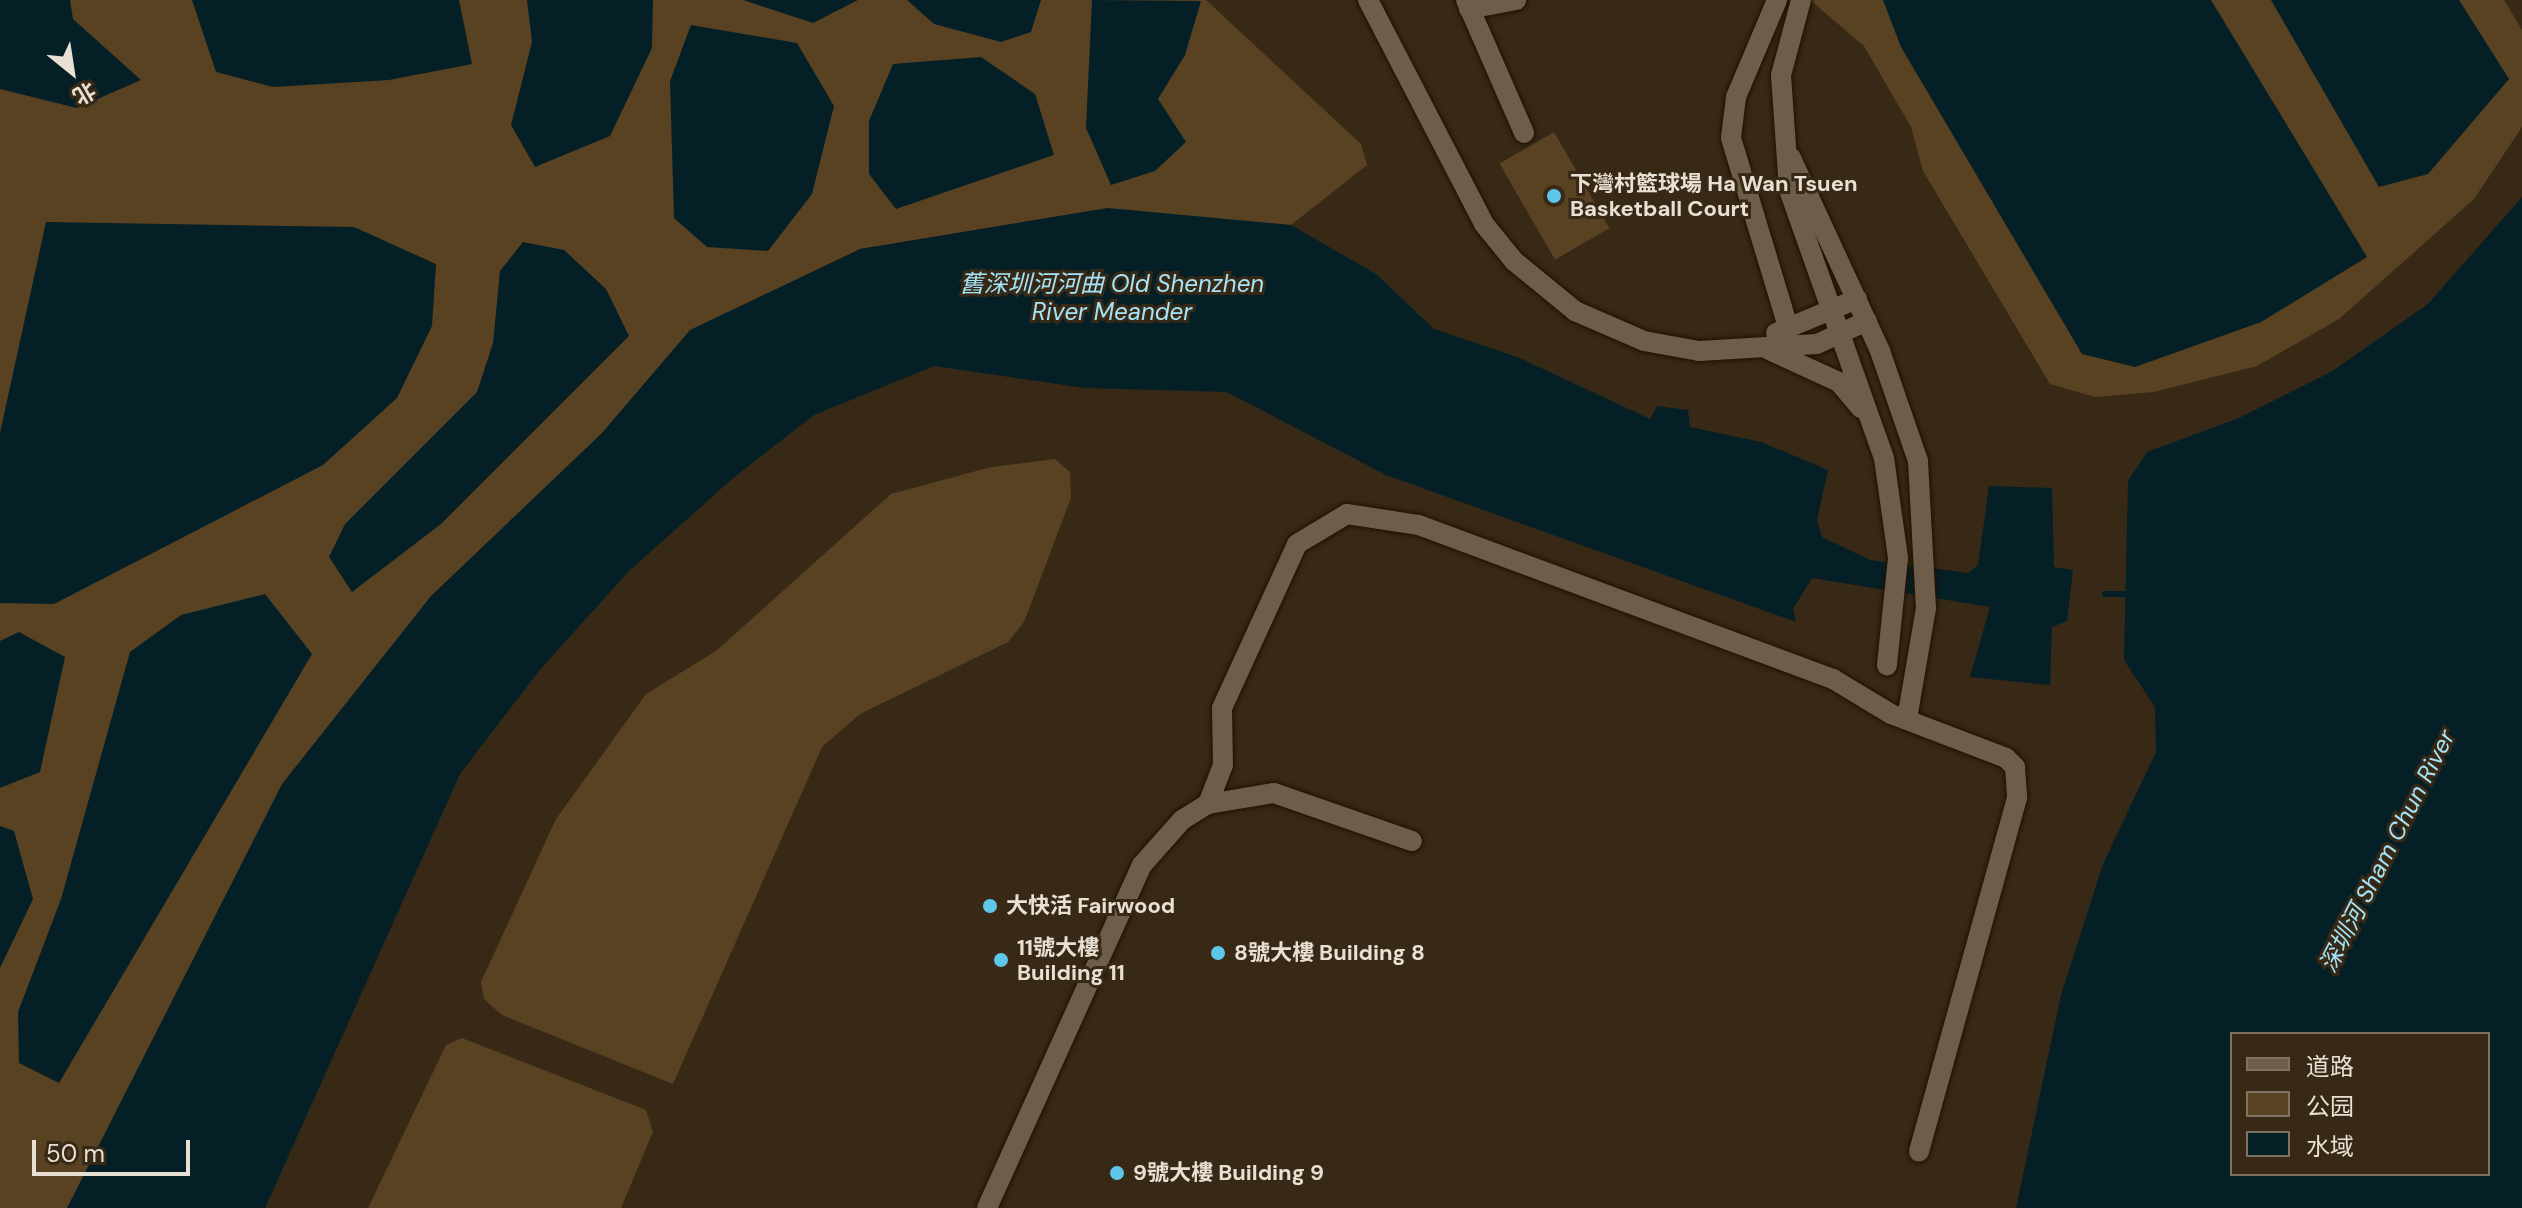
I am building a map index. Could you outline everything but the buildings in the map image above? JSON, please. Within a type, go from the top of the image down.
[{"type":"street","points":[[1368,0],[1484,224],[1514,261],[1575,311],[1613,329],[1699,351],[1817,344],[1867,321]]},
{"type":"street","points":[[1516,0],[1468,4],[1524,133]]},
{"type":"street","points":[[1777,0],[1736,97],[1731,138],[1788,327]]},
{"type":"street","points":[[1801,0],[1781,75],[1784,144],[1808,256],[1884,458],[1898,558],[1887,665]]},
{"type":"street","points":[[1784,144],[1867,321],[1918,461],[1928,574],[1907,719]]},
{"type":"street","points":[[1741,348],[1857,299]]},
{"type":"street","points":[[1741,348],[1774,351],[1839,382],[1871,420]]},
{"type":"street","points":[[987,1208],[1142,865],[1208,804],[1223,765],[1222,708],[1297,544],[1347,514],[1419,525],[1833,679],[1907,719],[2006,758],[2015,767],[2017,798],[1919,1152]]},
{"type":"street","points":[[1208,804],[1274,793],[1412,841]]},
{"type":"green space","points":[[0,0],[1206,0],[1361,144],[1367,165],[1291,225],[1095,210],[860,249],[678,345],[602,433],[67,1208],[0,1208]]},
{"type":"green space","points":[[1810,0],[2504,0],[2522,30],[2522,127],[2474,199],[2339,319],[2257,366],[2154,392],[2095,397],[2050,384],[1923,171],[1911,127],[1864,46]]},
{"type":"green space","name":"下灣村籃球場 Ha Wan Tsuen Basketball Court","points":[[1554,132],[1610,228],[1555,260],[1499,164]]},
{"type":"green space","points":[[1055,459],[1070,472],[1071,498],[1024,622],[1008,642],[860,714],[822,747],[673,1084],[502,1015],[484,999],[481,982],[556,819],[646,694],[716,651],[891,494],[991,467]]},
{"type":"green space","points":[[462,1038],[646,1110],[653,1132],[621,1208],[368,1208],[446,1045]]},
{"type":"water","points":[[0,0],[70,0],[73,19],[141,80],[77,108],[0,89]]},
{"type":"water","points":[[192,0],[459,0],[472,64],[389,80],[273,87],[216,72]]},
{"type":"water","points":[[527,0],[653,0],[652,48],[610,136],[535,167],[511,125],[532,42]]},
{"type":"water","points":[[743,0],[858,0],[813,23]]},
{"type":"water","points":[[907,0],[1041,0],[1031,32],[1001,42],[934,24]]},
{"type":"water","points":[[1092,0],[1201,1],[1185,55],[1158,99],[1186,142],[1155,171],[1111,185],[1086,128]]},
{"type":"water","points":[[1883,0],[2211,0],[2367,257],[2261,322],[2135,367],[2082,354],[1901,47]]},
{"type":"water","points":[[2271,0],[2459,0],[2509,79],[2428,174],[2379,187]]},
{"type":"water","points":[[691,25],[797,43],[834,106],[812,194],[768,251],[707,247],[674,218],[670,81]]},
{"type":"water","points":[[981,57],[1035,94],[1054,155],[896,209],[869,174],[869,121],[893,64]]},
{"type":"water","name":"深圳河 Sham Chun River","points":[[2522,197],[2522,1208],[2016,1208],[2061,995],[2103,864],[2156,752],[2155,707],[2124,660],[2128,481],[2147,452],[2239,418],[2331,372],[2428,304]]},
{"type":"water","name":"舊深圳河河曲 Old Shenzhen River Meander","points":[[1108,208],[1291,225],[1376,274],[1434,329],[1520,358],[1650,419],[1657,406],[1688,410],[1690,427],[1761,442],[1828,470],[1817,520],[1822,537],[1870,560],[1968,573],[1978,565],[1989,486],[2052,488],[2054,567],[2073,570],[2067,621],[2052,627],[2050,685],[1970,677],[1990,607],[1812,578],[1793,609],[1796,622],[1386,475],[1227,392],[1085,388],[934,366],[814,415],[732,479],[628,572],[538,672],[460,774],[265,1208],[67,1208],[282,784],[431,596],[602,433],[690,330],[860,249]]},
{"type":"water","points":[[46,222],[354,227],[436,264],[432,326],[397,398],[323,465],[54,604],[0,603],[0,433]]},
{"type":"water","points":[[523,242],[564,250],[606,289],[629,336],[441,524],[352,592],[329,557],[345,524],[477,392],[493,343],[500,271]]},
{"type":"water","points":[[265,594],[312,654],[59,1083],[19,1063],[18,1012],[61,899],[130,652],[181,615]]},
{"type":"water","points":[[19,632],[65,657],[40,772],[0,788],[0,641]]},
{"type":"water","points":[[0,826],[14,831],[33,899],[0,968]]},
{"type":"waterway","points":[[2105,594],[2128,594]]},
{"type":"place","name":"下灣村籃球場 Ha Wan Tsuen Basketball Court","points":[[1554,196]]},
{"type":"place","name":"大快活 Fairwood","points":[[990,906]]},
{"type":"place","name":"8號大樓 Building 8","points":[[1218,953]]},
{"type":"place","name":"11號大樓 Building 11","points":[[1001,960]]},
{"type":"place","name":"9號大樓 Building 9","points":[[1117,1173]]}]
